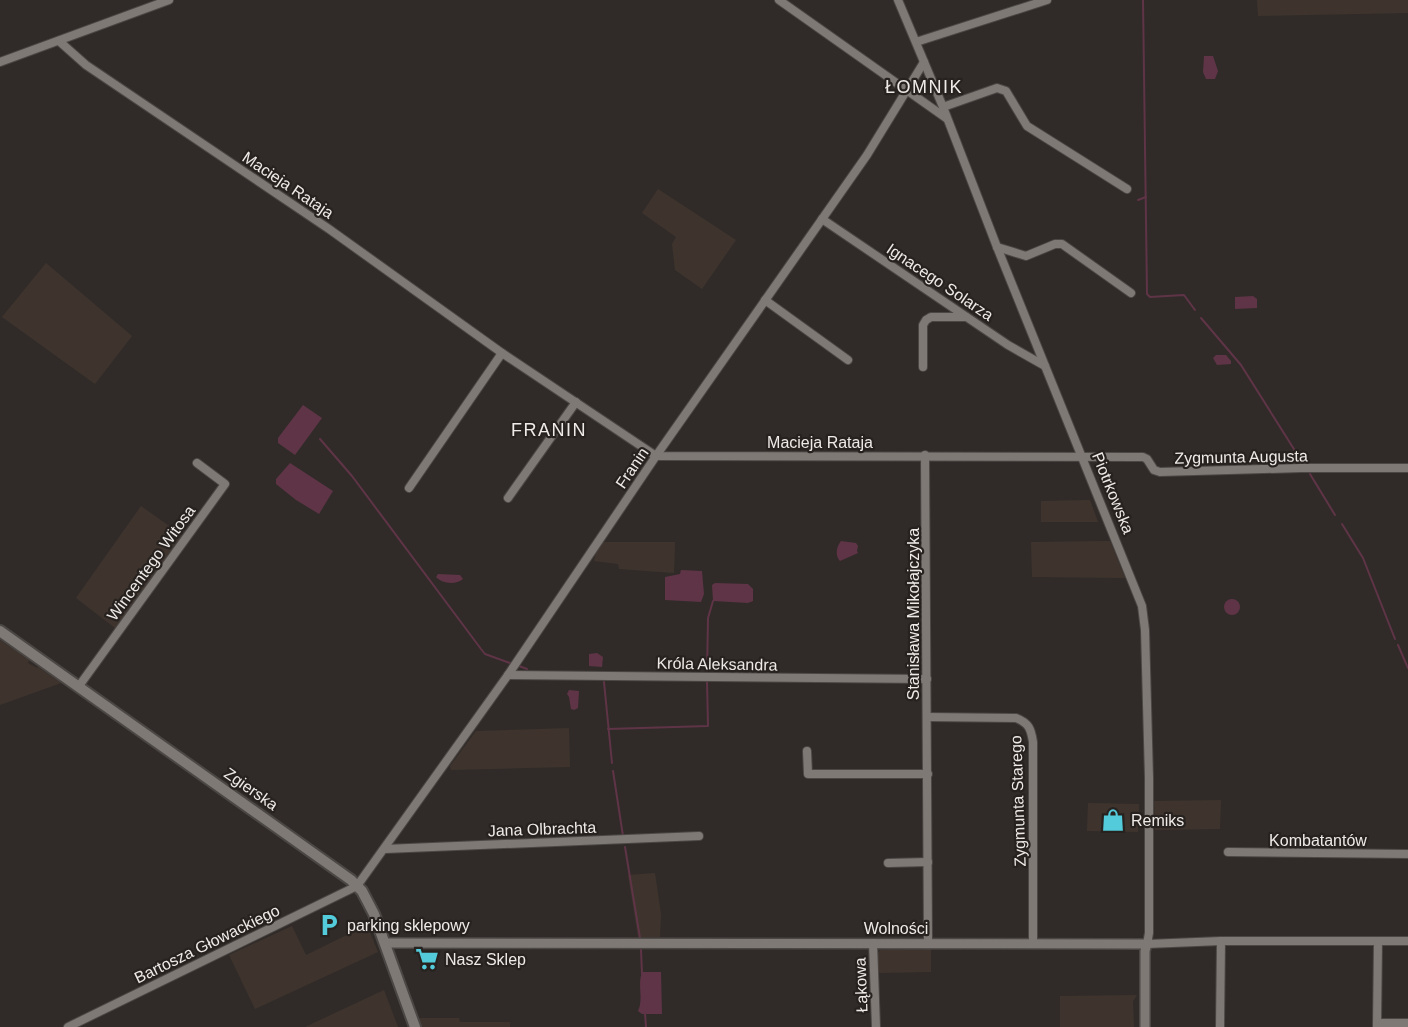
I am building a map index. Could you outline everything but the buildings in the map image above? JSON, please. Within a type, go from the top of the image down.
[{"type":"main road","name":"Zgierska","points":[[0,631],[333,866],[357,886],[374,914],[415,1027]]},
{"type":"street","points":[[0,62],[169,0]]},
{"type":"street","points":[[779,0],[946,118]]},
{"type":"street","name":"Piotrkowska","points":[[898,0],[943,107],[1144,613],[1149,778],[1149,933],[1145,951],[1146,1027]]},
{"type":"street","points":[[916,42],[1047,0]]},
{"type":"street","name":"Macieja Rataja","points":[[59,41],[86,65],[329,229],[502,353],[656,456],[1082,456]]},
{"type":"street","name":"Franin","points":[[357,886],[508,675],[656,456],[867,155],[924,62]]},
{"type":"street","points":[[943,107],[1001,88],[1006,91],[1027,126],[1127,189]]},
{"type":"street","name":"Ignacego Solarza","points":[[822,219],[1008,345],[1045,366]]},
{"type":"street","points":[[997,247],[1026,256],[1054,244],[1062,244],[1131,292]]},
{"type":"street","points":[[765,300],[848,360]]},
{"type":"street","points":[[924,368],[923,325],[926,320],[931,317],[968,317]]},
{"type":"street","points":[[409,488],[502,353]]},
{"type":"street","points":[[508,498],[576,402]]},
{"type":"street","name":"Stanisława Mikołajczyka","points":[[925,455],[928,943]]},
{"type":"street","name":"Zygmunta Augusta","points":[[1082,456],[1143,457],[1148,459],[1154,470],[1160,472],[1408,468]]},
{"type":"street","name":"Wincentego Witosa","points":[[79,686],[225,484],[197,463]]},
{"type":"street","name":"Króla Aleksandra","points":[[508,675],[927,679]]},
{"type":"street","name":"Zygmunta Starego","points":[[927,717],[1016,718],[1025,721],[1030,729],[1033,742],[1033,944]]},
{"type":"street","points":[[807,751],[808,774],[928,774]]},
{"type":"street","name":"Jana Olbrachta","points":[[385,849],[699,836]]},
{"type":"street","name":"Kombatantów","points":[[1228,852],[1408,854]]},
{"type":"street","points":[[888,863],[928,862]]},
{"type":"street","name":"Bartosza Głowackiego","points":[[68,1027],[357,886]]},
{"type":"street","points":[[1220,1027],[1221,941]]},
{"type":"street","name":"Wolności","points":[[385,943],[1147,944],[1221,941],[1408,941]]},
{"type":"street","points":[[1378,941],[1377,1025],[1408,1023]]},
{"type":"street","name":"Łąkowa","points":[[873,943],[876,1027]]},
{"type":"shaded area","points":[[1257,0],[1408,0],[1408,13],[1258,16]]},
{"type":"shaded area","points":[[1204,56],[1213,56],[1218,71],[1215,79],[1206,79],[1203,72]]},
{"type":"shaded area","points":[[658,189],[736,240],[702,289],[675,270],[672,244],[676,237],[642,213]]},
{"type":"shaded area","points":[[46,263],[132,336],[95,384],[2,317]]},
{"type":"shaded area","points":[[1253,296],[1257,299],[1257,308],[1235,309],[1235,297]]},
{"type":"shaded area","points":[[1216,355],[1226,355],[1231,364],[1217,365],[1213,358]]},
{"type":"shaded area","points":[[303,405],[322,418],[295,455],[278,443],[278,438]]},
{"type":"shaded area","points":[[290,463],[333,491],[319,514],[276,484],[276,479]]},
{"type":"shaded area","points":[[1090,500],[1098,522],[1041,522],[1041,501]]},
{"type":"shaded area","points":[[141,506],[182,535],[115,628],[76,598]]},
{"type":"shaded area","points":[[841,541],[856,543],[858,553],[840,561],[837,551]]},
{"type":"shaded area","points":[[1110,541],[1125,578],[1032,577],[1031,542]]},
{"type":"shaded area","points":[[603,542],[675,542],[674,573],[619,569],[618,564],[594,561],[596,552]]},
{"type":"shaded area","points":[[681,570],[702,571],[704,594],[701,602],[665,600],[665,577],[680,574]]},
{"type":"shaded area","points":[[438,574],[460,575],[463,579],[453,583],[445,582],[436,577]]},
{"type":"shaded area","points":[[715,583],[748,584],[753,589],[753,601],[748,603],[713,601],[712,585]]},
{"type":"shaded area","points":[[1232,599],[1238,601],[1240,607],[1238,613],[1232,615],[1226,613],[1224,607],[1226,601]]},
{"type":"shaded area","points":[[0,640],[29,660],[28,663],[61,683],[0,705]]},
{"type":"shaded area","points":[[597,653],[603,657],[602,667],[589,666],[589,654]]},
{"type":"shaded area","points":[[569,690],[579,691],[578,708],[574,710],[571,709],[567,694]]},
{"type":"shaded area","points":[[569,728],[570,767],[451,770],[450,766],[476,731]]},
{"type":"shaded area","points":[[1221,800],[1220,829],[1155,830],[1154,801]]},
{"type":"shaded area","name":"Remiks","points":[[1088,803],[1139,804],[1138,832],[1087,831]]},
{"type":"shaded area","points":[[655,873],[661,914],[660,937],[638,937],[628,875]]},
{"type":"shaded area","points":[[367,925],[378,952],[255,1009],[229,955],[292,926],[306,955]]},
{"type":"shaded area","points":[[931,949],[931,972],[878,973],[877,954],[880,950]]},
{"type":"shaded area","points":[[642,972],[661,972],[662,1014],[642,1014],[638,1011]]},
{"type":"shaded area","points":[[384,990],[398,1027],[305,1027]]},
{"type":"shaded area","points":[[1137,995],[1133,1001],[1134,1027],[1060,1027],[1060,996]]},
{"type":"shaded area","points":[[419,1018],[459,1018],[460,1022],[510,1022],[510,1027],[422,1027]]},
{"type":"waterway","points":[[1143,0],[1147,294],[1150,297],[1184,295],[1195,310]]},
{"type":"waterway","points":[[1138,200],[1146,197]]},
{"type":"waterway","points":[[1201,318],[1241,365],[1304,465]]},
{"type":"waterway","points":[[320,439],[352,476],[485,654],[510,663]]},
{"type":"waterway","points":[[1310,474],[1335,515]]},
{"type":"waterway","points":[[1342,524],[1363,558],[1395,639]]},
{"type":"waterway","points":[[707,673],[708,618],[713,601]]},
{"type":"waterway","points":[[1398,645],[1408,668]]},
{"type":"waterway","points":[[519,666],[527,669]]},
{"type":"waterway","points":[[608,729],[708,726],[707,681]]},
{"type":"waterway","points":[[604,682],[612,763]]},
{"type":"waterway","points":[[613,771],[623,836]]},
{"type":"waterway","points":[[625,847],[640,938]]},
{"type":"waterway","points":[[641,950],[642,974]]},
{"type":"waterway","points":[[645,1013],[646,1027]]},
{"type":"place","name":"Remiks","points":[[1113,820]]},
{"type":"place","name":"parking sklepowy","points":[[329,925]]},
{"type":"place","name":"Nasz Sklep","points":[[427,959]]},
{"type":"district","name":"ŁOMNIK","points":[[924,87]]},
{"type":"district","name":"FRANIN","points":[[549,430]]}]
